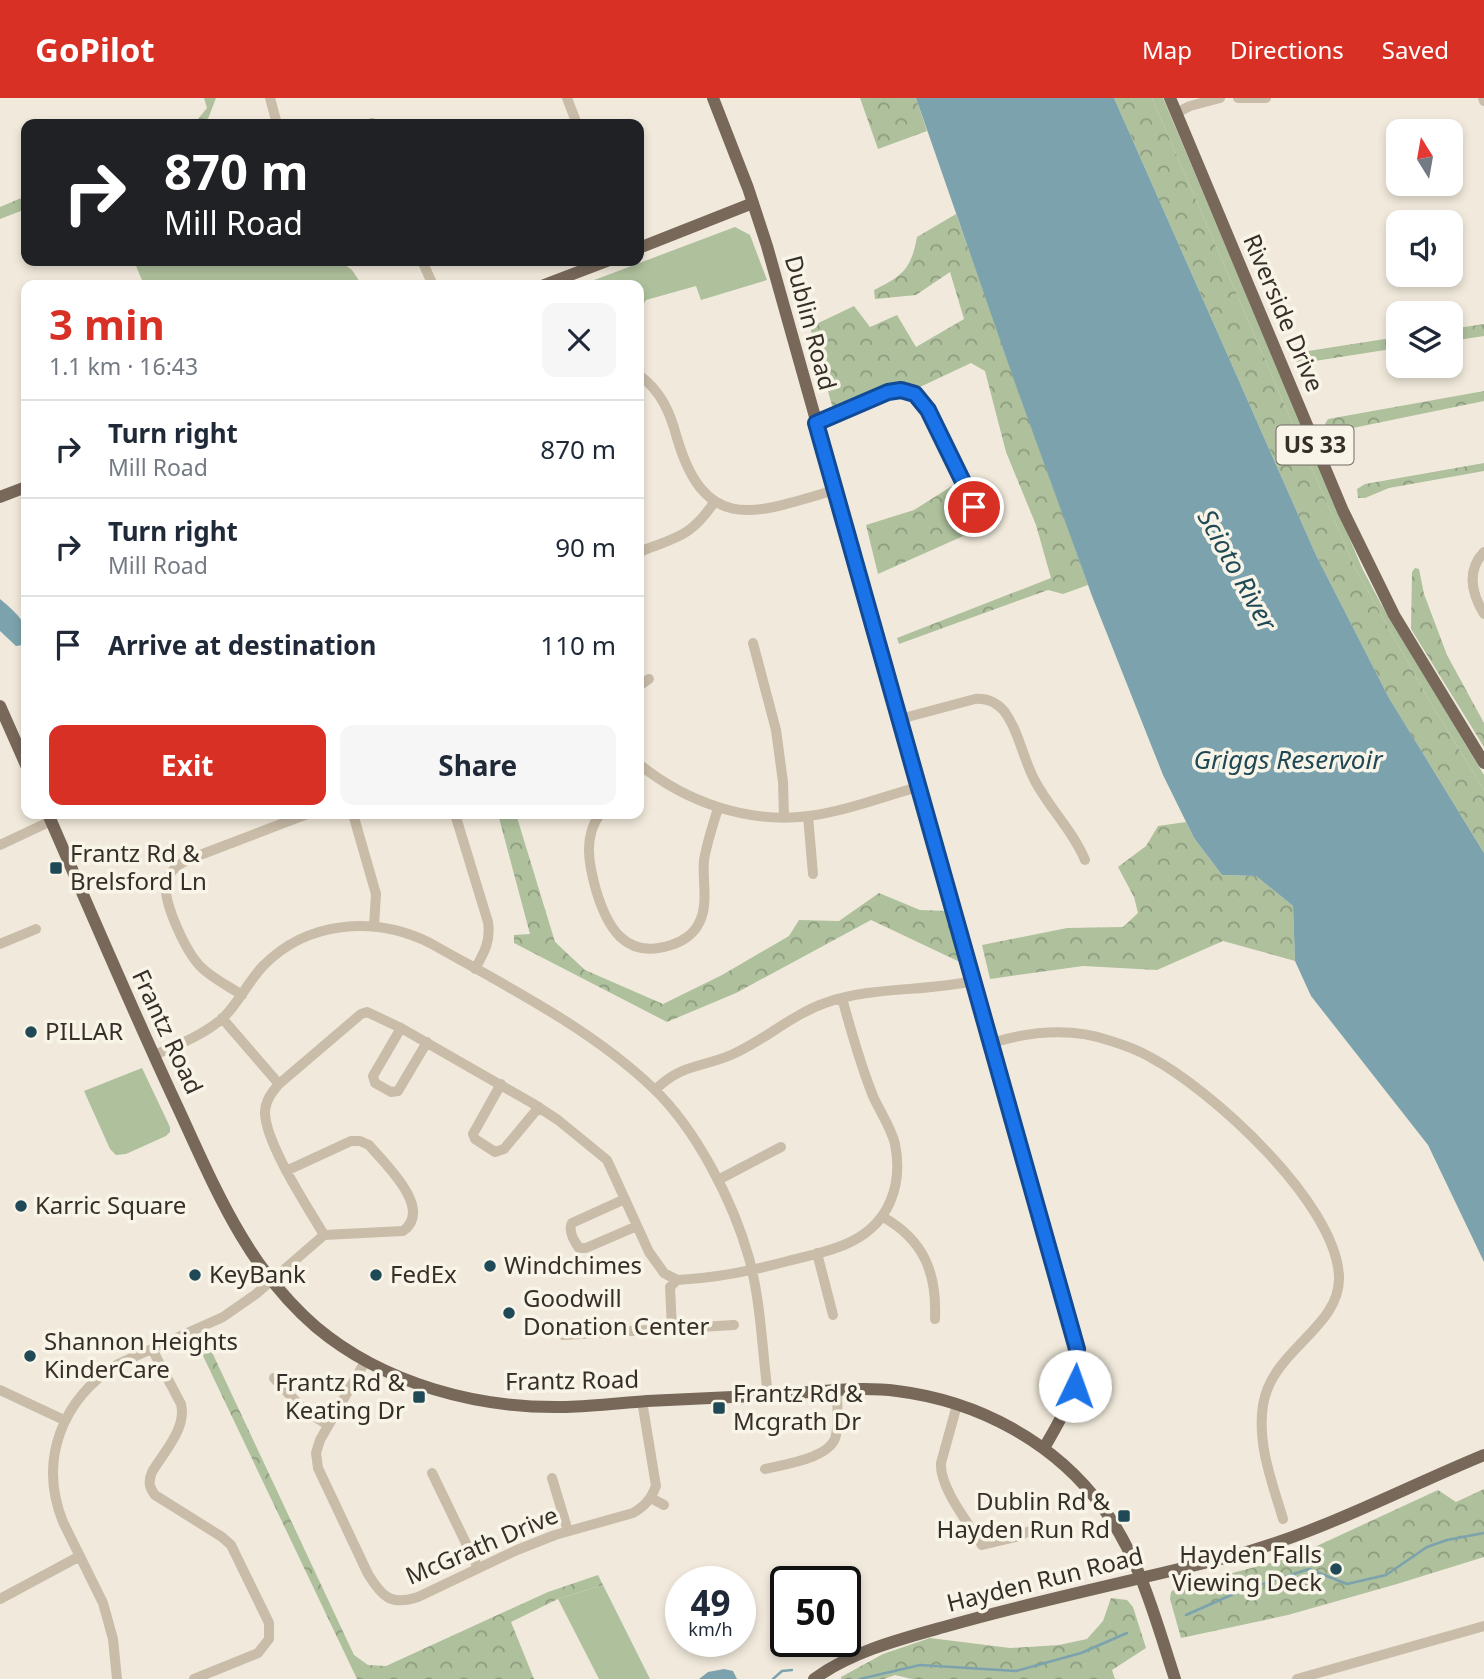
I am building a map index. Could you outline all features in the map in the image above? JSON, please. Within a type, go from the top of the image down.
[{"type":"main road","name":"Dublin Road","points":[[713,98],[753,203],[1077,1349],[1072,1396],[1044,1448]]},
{"type":"main road","name":"Riverside Drive","points":[[1170,98],[1343,511],[1394,615],[1484,763]]},
{"type":"main road","points":[[644,246],[753,203]]},
{"type":"main road","points":[[557,280],[594,266]]},
{"type":"main road","points":[[0,497],[21,489]]},
{"type":"main road","points":[[0,705],[21,753]]},
{"type":"main road","name":"Frantz Road","points":[[49,819],[230,1219],[270,1281],[317,1327],[366,1360],[422,1385],[479,1401],[565,1407],[837,1391],[897,1391],[957,1405],[1012,1428],[1044,1448],[1083,1484],[1105,1510],[1141,1577]]},
{"type":"main road","name":"Hayden Run Road","points":[[814,1679],[872,1649],[916,1635],[1230,1557],[1284,1540],[1339,1520],[1484,1455]]},
{"type":"main road","points":[[1141,1577],[1175,1679]]},
{"type":"street","points":[[270,98],[275,119]]},
{"type":"street","points":[[567,98],[575,119]]},
{"type":"street","points":[[1176,113],[1189,106],[1220,98]]},
{"type":"street","points":[[1238,98],[1266,98]]},
{"type":"street","points":[[644,379],[655,387],[671,417],[689,472],[703,493],[715,501],[742,511],[756,511],[835,490]]},
{"type":"street","points":[[816,423],[888,392],[901,390],[915,394],[924,402],[934,421],[969,494],[978,521]]},
{"type":"street","points":[[644,550],[692,530],[715,501]]},
{"type":"street","points":[[1484,552],[1474,568],[1472,579],[1474,597],[1484,614]]},
{"type":"street","points":[[753,643],[776,730],[783,782],[784,817]]},
{"type":"street","points":[[644,682],[649,679]]},
{"type":"street","points":[[900,719],[975,698],[997,704],[1013,727],[1040,789],[1073,836],[1085,860]]},
{"type":"street","points":[[644,769],[667,785],[719,808],[760,816],[808,816],[918,787]]},
{"type":"street","points":[[598,819],[584,839],[604,915],[612,930],[633,945],[663,948],[691,934],[702,916],[705,859],[719,808]]},
{"type":"street","points":[[808,816],[813,874]]},
{"type":"street","points":[[0,845],[47,819]]},
{"type":"street","points":[[242,995],[201,967],[186,947],[166,897],[166,880],[175,867],[187,860],[294,819]]},
{"type":"street","points":[[355,819],[375,887],[374,926]]},
{"type":"street","points":[[457,819],[490,935],[475,969]]},
{"type":"street","points":[[154,1055],[186,1042],[222,1018],[265,964],[300,940],[330,929],[374,926],[413,934],[598,1042],[655,1090],[676,1115],[718,1180],[741,1233],[752,1271],[768,1395]]},
{"type":"street","points":[[0,944],[36,929]]},
{"type":"street","points":[[655,1090],[677,1072],[729,1056],[752,1045],[806,1011],[842,998],[875,991],[936,988],[973,981]]},
{"type":"street","points":[[324,1235],[286,1171],[268,1126],[265,1111],[269,1096],[279,1084],[361,1014],[367,1012],[427,1042],[539,1107],[607,1160],[649,1252],[664,1273],[677,1280],[752,1271],[859,1239],[883,1216],[897,1181],[894,1141],[862,1065],[842,998]]},
{"type":"street","points":[[222,1018],[279,1084]]},
{"type":"street","points":[[401,1028],[373,1076],[375,1083],[391,1092],[398,1091],[427,1042]]},
{"type":"street","points":[[991,1043],[1030,1033],[1069,1033],[1109,1040],[1149,1056],[1188,1082],[1246,1131],[1308,1200],[1329,1239],[1339,1278],[1336,1297],[1326,1317],[1287,1355],[1273,1377],[1263,1405],[1262,1441],[1283,1518]]},
{"type":"street","points":[[501,1084],[473,1134],[475,1139],[495,1152],[504,1149],[539,1107]]},
{"type":"street","points":[[117,1679],[113,1639],[103,1603],[57,1509],[53,1469],[55,1449],[64,1420],[88,1386],[102,1374],[223,1317],[256,1294],[324,1235],[403,1231],[411,1226],[414,1218],[409,1194],[369,1145],[360,1141],[351,1142],[286,1171]]},
{"type":"street","points":[[718,1180],[781,1147]]},
{"type":"street","points":[[625,1199],[572,1223],[570,1229],[579,1248],[586,1248],[637,1226]]},
{"type":"street","points":[[883,1216],[914,1240],[923,1255],[936,1296],[935,1320]]},
{"type":"street","points":[[817,1253],[832,1315]]},
{"type":"street","points":[[672,1328],[670,1287],[677,1280]]},
{"type":"street","points":[[563,1335],[734,1325]]},
{"type":"street","points":[[152,1349],[181,1404],[183,1413],[182,1423],[152,1472],[150,1488],[155,1495],[222,1536],[232,1545],[268,1623],[269,1639],[258,1653],[194,1679]]},
{"type":"street","points":[[274,1378],[304,1410],[328,1425],[366,1360]]},
{"type":"street","points":[[0,1390],[64,1420]]},
{"type":"street","points":[[765,1469],[818,1455],[831,1447],[837,1432],[837,1391]]},
{"type":"street","points":[[642,1401],[646,1437],[655,1474],[656,1486],[651,1498],[664,1506]]},
{"type":"street","points":[[957,1405],[941,1463],[942,1476],[950,1494],[982,1545],[1016,1537],[1032,1530]]},
{"type":"street","name":"McGrath Drive","points":[[328,1425],[316,1453],[318,1468],[368,1574],[377,1589],[391,1599],[405,1601],[418,1597],[517,1550],[568,1531],[633,1513],[651,1498]]},
{"type":"street","points":[[432,1473],[478,1568]]},
{"type":"street","points":[[552,1478],[568,1531]]},
{"type":"street","points":[[0,1599],[80,1556]]},
{"type":"street","points":[[1297,1679],[1484,1626]]},
{"type":"green space","points":[[204,98],[216,98],[208,119],[198,119],[207,108]]},
{"type":"green space","points":[[860,98],[916,98],[927,131],[878,149]]},
{"type":"green space","points":[[1114,98],[1152,98],[1355,568],[1429,700],[1484,790],[1484,853],[1389,698],[1316,555]]},
{"type":"green space","points":[[1152,98],[1163,98],[1362,568],[1484,775],[1484,790],[1429,700],[1355,568]]},
{"type":"green space","points":[[21,198],[21,211],[0,219],[0,207]]},
{"type":"green space","points":[[956,214],[1088,585],[1063,594],[1048,590],[899,644],[897,638],[1051,578],[1036,525],[1006,452],[985,371],[971,363],[920,387],[887,387],[833,409],[810,327],[854,306],[870,327],[897,315],[916,347],[964,319],[950,272],[916,295],[875,299],[874,290],[904,271],[912,257],[917,237]]},
{"type":"green space","points":[[735,227],[750,235],[767,280],[701,300],[696,286],[646,300],[644,303],[644,280],[594,280],[631,266],[644,266],[644,261]]},
{"type":"green space","points":[[136,266],[347,266],[359,280],[142,280]]},
{"type":"green space","points":[[1484,324],[1484,336],[1463,339],[1463,327]]},
{"type":"green space","points":[[1386,339],[1386,350],[1302,363],[1292,361],[1290,356]]},
{"type":"green space","points":[[1484,391],[1484,401],[1348,429],[1327,428],[1325,424],[1328,419]]},
{"type":"green space","points":[[1484,463],[1484,471],[1389,488],[1365,498],[1358,498],[1357,489],[1365,484]]},
{"type":"green space","points":[[952,486],[970,533],[878,574],[866,525],[914,510]]},
{"type":"green space","points":[[1415,568],[1419,569],[1424,594],[1447,655],[1484,723],[1484,747],[1411,629],[1412,572]]},
{"type":"green space","points":[[499,819],[518,819],[555,942],[585,970],[663,1004],[722,975],[789,936],[799,920],[839,921],[879,893],[920,910],[948,911],[962,963],[871,920],[736,993],[667,1022],[514,943],[514,935],[530,934]]},
{"type":"green space","points":[[1186,822],[1194,838],[1222,875],[1256,876],[1293,906],[1295,961],[1223,941],[1157,970],[1083,966],[990,979],[982,945],[1067,928],[1123,927],[1138,913],[1134,897],[1118,867],[1146,846],[1158,826]]},
{"type":"green space","points":[[142,1068],[170,1132],[126,1154],[116,1155],[110,1149],[84,1091]]},
{"type":"green space","points":[[203,1333],[354,1655],[368,1665],[386,1666],[548,1592],[598,1575],[603,1585],[558,1599],[511,1622],[534,1679],[357,1679],[194,1337]]},
{"type":"green space","points":[[1484,1489],[1484,1557],[1288,1615],[1181,1638],[1170,1599],[1171,1592],[1176,1588],[1293,1557],[1438,1490],[1456,1502]]},
{"type":"green space","points":[[603,1585],[650,1679],[599,1679],[558,1599]]},
{"type":"green space","points":[[1111,1598],[1127,1600],[1133,1607],[1146,1648],[1112,1670],[1115,1679],[912,1679],[895,1675],[884,1679],[841,1679],[883,1654],[930,1638],[1010,1648],[1059,1645],[1087,1639],[1103,1621]]},
{"type":"water","name":"Griggs Reservoir","points":[[916,98],[1114,98],[1316,555],[1389,698],[1484,853],[1484,1262],[1428,1145],[1311,996],[1295,961],[1293,906],[1256,876],[1222,875],[1194,838],[1163,775],[1092,596]]},
{"type":"water","points":[[0,599],[21,620],[21,645],[16,646],[0,631]]},
{"type":"water","points":[[724,1669],[733,1671],[737,1679],[699,1679],[708,1672]]},
{"type":"waterway","points":[[1186,1615],[1238,1592],[1309,1569],[1347,1584],[1386,1575],[1427,1547],[1484,1533]]},
{"type":"waterway","points":[[860,1679],[920,1665],[1016,1671],[1081,1653],[1127,1633]]},
{"type":"waterway","points":[[773,1679],[782,1671],[792,1670]]},
{"type":"place","name":"Frantz Rd & Brelsford Ln","points":[[56,868]]},
{"type":"place","name":"PILLAR","points":[[31,1032]]},
{"type":"place","name":"Karric Square","points":[[21,1206]]},
{"type":"place","name":"Windchimes","points":[[490,1266]]},
{"type":"place","name":"KeyBank","points":[[195,1275]]},
{"type":"place","name":"FedEx","points":[[376,1275]]},
{"type":"place","name":"Goodwill Donation Center","points":[[509,1313]]},
{"type":"place","name":"Shannon Heights KinderCare","points":[[30,1356]]},
{"type":"place","name":"Frantz Rd & Keating Dr","points":[[419,1397]]},
{"type":"place","name":"Frantz Rd & Mcgrath Dr","points":[[719,1408]]},
{"type":"place","name":"Dublin Rd & Hayden Run Rd","points":[[1124,1516]]},
{"type":"place","name":"Hayden Falls Viewing Deck","points":[[1336,1569]]},
{"type":"route","points":[[974,507],[924,402],[915,394],[901,390],[888,392],[816,423],[1077,1349],[1075,1386]]},
{"type":"water label","name":"Scioto River","points":[[1237,570]]}]
